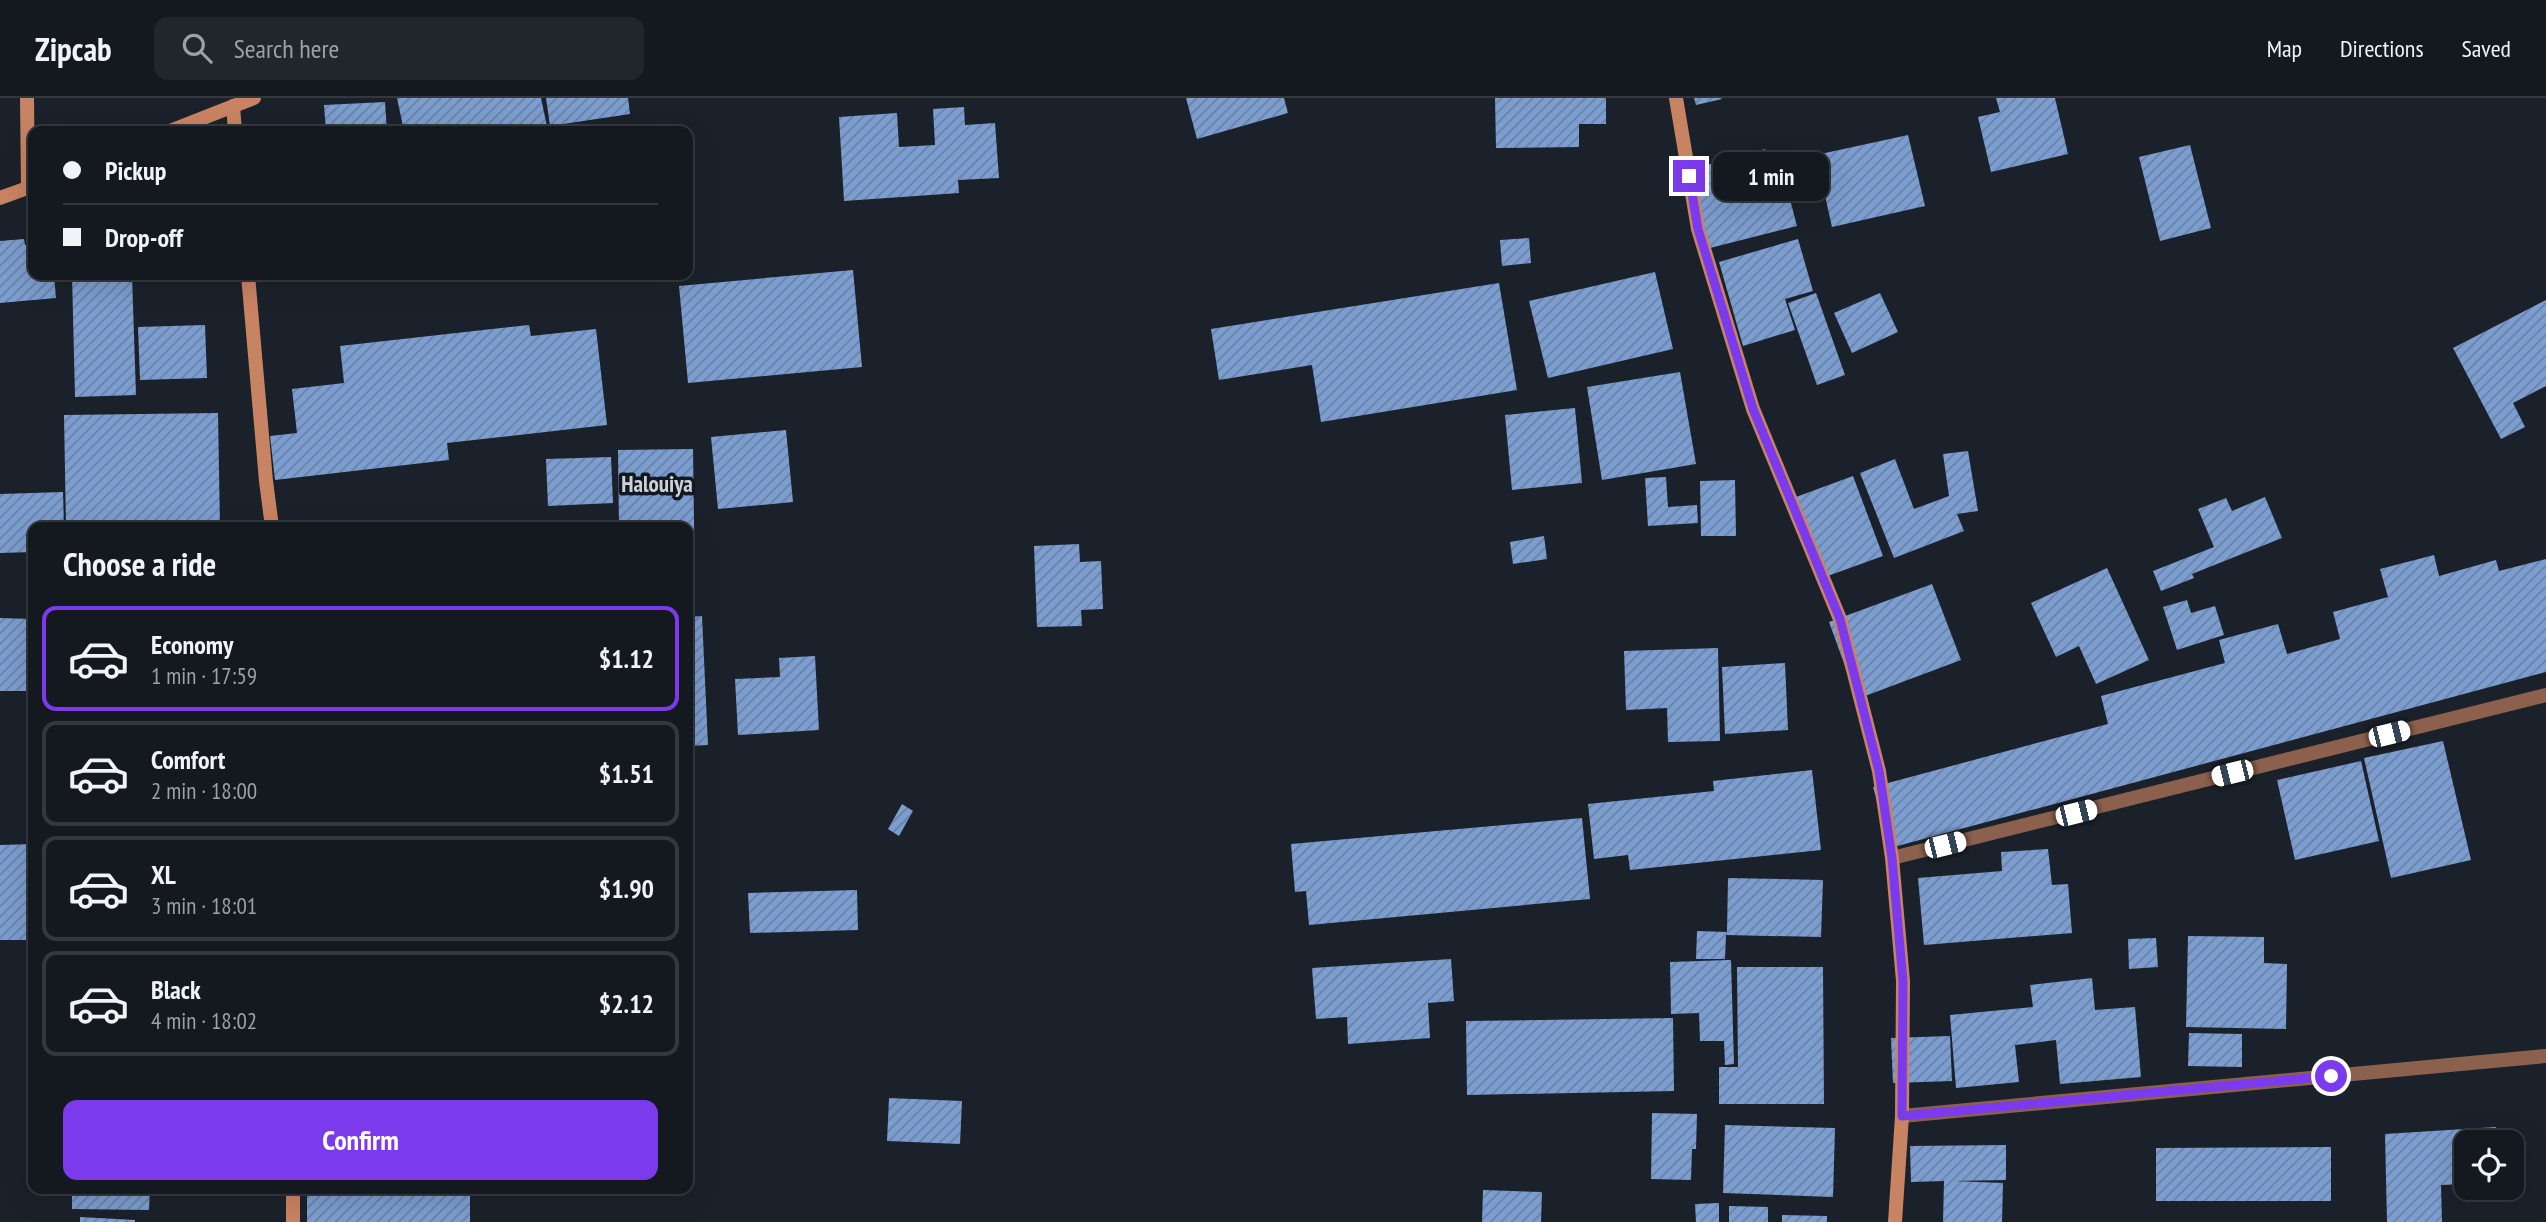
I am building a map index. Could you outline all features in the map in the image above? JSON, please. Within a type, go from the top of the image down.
[{"type":"main road","points":[[27,98],[28,126]]},
{"type":"main road","points":[[183,126],[254,98]]},
{"type":"main road","points":[[1676,98],[1698,229],[1753,409],[1840,619],[1879,771],[1892,858],[1903,981],[1902,1116],[1895,1222]]},
{"type":"main road","points":[[233,106],[235,126]]},
{"type":"main road","points":[[0,198],[28,188]]},
{"type":"main road","points":[[248,280],[271,522]]},
{"type":"main road","points":[[293,1194],[293,1222]]},
{"type":"street","points":[[1892,858],[2546,695]]},
{"type":"street","points":[[1902,1116],[2546,1056]]},
{"type":"building","points":[[397,98],[541,98],[547,126],[403,126]]},
{"type":"building","points":[[546,98],[628,98],[630,114],[550,126]]},
{"type":"building","points":[[1186,98],[1284,98],[1288,113],[1197,139]]},
{"type":"building","points":[[1495,98],[1606,98],[1606,124],[1579,124],[1579,147],[1496,148]]},
{"type":"building","points":[[1694,98],[1721,98],[1722,99],[1696,105]]},
{"type":"building","points":[[1996,98],[2055,98],[2068,154],[1991,172],[1978,117],[2000,112]]},
{"type":"building","points":[[385,102],[387,126],[326,126],[324,105]]},
{"type":"building","points":[[964,107],[965,125],[995,123],[999,178],[958,180],[959,193],[844,201],[839,117],[897,113],[899,147],[935,145],[933,109]]},
{"type":"building","points":[[1908,135],[1925,206],[1832,227],[1816,155]]},
{"type":"building","points":[[2190,145],[2211,228],[2160,241],[2139,157]]},
{"type":"building","points":[[1765,149],[1777,191],[1787,188],[1797,226],[1710,248],[1689,170]]},
{"type":"building","points":[[1529,238],[1531,263],[1502,266],[1500,240]]},
{"type":"building","points":[[24,239],[25,245],[28,245],[28,280],[54,280],[56,298],[0,303],[0,241]]},
{"type":"building","points":[[1798,239],[1813,291],[1785,299],[1795,330],[1743,346],[1719,262]]},
{"type":"building","points":[[853,270],[862,367],[688,383],[679,286]]},
{"type":"building","points":[[1655,272],[1673,349],[1548,378],[1529,301]]},
{"type":"building","points":[[72,280],[132,280],[136,395],[75,397]]},
{"type":"building","points":[[1499,283],[1517,390],[1321,422],[1312,365],[1219,380],[1211,329]]},
{"type":"building","points":[[1816,293],[1845,375],[1817,385],[1788,303]]},
{"type":"building","points":[[1880,293],[1898,332],[1852,353],[1834,313]]},
{"type":"building","points":[[2546,300],[2546,386],[2513,403],[2525,427],[2501,439],[2453,348]]},
{"type":"building","points":[[205,325],[207,378],[140,380],[138,327]]},
{"type":"building","points":[[529,325],[531,336],[596,329],[607,425],[447,443],[449,460],[275,480],[270,436],[297,433],[292,389],[344,383],[340,346]]},
{"type":"building","points":[[1680,372],[1696,464],[1602,480],[1587,387]]},
{"type":"building","points":[[1575,408],[1582,483],[1512,490],[1505,415]]},
{"type":"building","points":[[218,413],[220,522],[66,522],[64,415]]},
{"type":"building","points":[[786,430],[793,502],[718,509],[711,437]]},
{"type":"building","points":[[693,449],[695,591],[693,522],[619,522],[618,450]]},
{"type":"building","points":[[1968,451],[1978,511],[1957,514],[1964,531],[1894,558],[1860,473],[1895,459],[1914,509],[1949,496],[1943,454]]},
{"type":"building","points":[[611,457],[613,503],[548,506],[546,459]]},
{"type":"building","points":[[1853,476],[1883,556],[1825,577],[1796,497]]},
{"type":"building","points":[[1666,477],[1668,507],[1697,505],[1698,523],[1648,526],[1645,478]]},
{"type":"building","points":[[1735,480],[1736,536],[1701,536],[1700,481]]},
{"type":"building","points":[[63,492],[64,522],[28,522],[28,552],[0,553],[0,494]]},
{"type":"building","points":[[2265,497],[2282,538],[2192,574],[2194,578],[2161,591],[2153,571],[2214,547],[2198,509],[2226,498],[2232,511]]},
{"type":"building","points":[[1544,536],[1547,559],[1513,564],[1510,542]]},
{"type":"building","points":[[1079,544],[1080,562],[1101,561],[1103,609],[1081,610],[1082,626],[1037,627],[1034,546]]},
{"type":"building","points":[[2434,555],[2439,576],[2496,560],[2499,571],[2546,559],[2546,672],[1890,848],[1873,787],[2108,724],[2101,696],[2225,663],[2219,640],[2278,624],[2287,654],[2340,639],[2333,612],[2388,597],[2380,569]]},
{"type":"building","points":[[2107,568],[2149,660],[2096,684],[2079,646],[2056,657],[2031,603]]},
{"type":"building","points":[[1932,584],[1961,660],[1857,699],[1829,622]]},
{"type":"building","points":[[2187,600],[2191,613],[2215,606],[2224,635],[2177,650],[2163,607]]},
{"type":"building","points":[[702,616],[708,745],[693,746],[693,617]]},
{"type":"building","points":[[0,618],[28,619],[28,691],[0,691]]},
{"type":"building","points":[[1718,648],[1720,741],[1668,742],[1667,708],[1626,710],[1624,651]]},
{"type":"building","points":[[815,656],[819,730],[738,735],[735,679],[780,677],[779,658]]},
{"type":"building","points":[[1785,663],[1788,730],[1725,734],[1722,667]]},
{"type":"building","points":[[2443,741],[2471,860],[2391,878],[2364,758]]},
{"type":"building","points":[[2361,761],[2379,841],[2295,860],[2277,780]]},
{"type":"building","points":[[1812,770],[1821,850],[1630,870],[1628,855],[1594,859],[1588,804],[1714,791],[1713,781]]},
{"type":"building","points":[[902,804],[913,811],[899,836],[888,829]]},
{"type":"building","points":[[1582,818],[1590,899],[1309,925],[1306,891],[1295,892],[1291,844]]},
{"type":"building","points":[[28,844],[28,940],[0,940],[0,845]]},
{"type":"building","points":[[2048,849],[2052,885],[2068,884],[2072,933],[1924,945],[1918,878],[2002,871],[2001,852]]},
{"type":"building","points":[[1728,878],[1823,880],[1821,937],[1726,935],[1725,959],[1696,959],[1697,931],[1727,932]]},
{"type":"building","points":[[857,890],[858,930],[750,933],[748,893]]},
{"type":"building","points":[[2188,936],[2264,937],[2264,963],[2287,964],[2286,1029],[2186,1027]]},
{"type":"building","points":[[2156,938],[2158,967],[2129,969],[2128,939]]},
{"type":"building","points":[[1451,959],[1454,1001],[1428,1003],[1430,1038],[1348,1044],[1347,1017],[1316,1019],[1312,968]]},
{"type":"building","points":[[1731,960],[1734,1064],[1725,1065],[1724,1041],[1700,1041],[1699,1013],[1671,1014],[1670,962]]},
{"type":"building","points":[[1737,967],[1823,967],[1824,1104],[1719,1104],[1719,1067],[1738,1067]]},
{"type":"building","points":[[2092,978],[2095,1010],[2135,1007],[2141,1077],[2060,1084],[2056,1040],[2015,1045],[2019,1082],[1956,1088],[1950,1015],[2033,1007],[2030,985]]},
{"type":"building","points":[[1673,1018],[1674,1091],[1467,1095],[1466,1021]]},
{"type":"building","points":[[2189,1033],[2242,1034],[2242,1067],[2188,1066]]},
{"type":"building","points":[[1950,1036],[1952,1081],[1893,1083],[1891,1038]]},
{"type":"building","points":[[889,1098],[962,1101],[960,1144],[887,1141]]},
{"type":"building","points":[[1652,1113],[1697,1114],[1696,1149],[1692,1149],[1691,1180],[1651,1179]]},
{"type":"building","points":[[1725,1125],[1835,1128],[1833,1197],[1723,1193]]},
{"type":"building","points":[[2496,1127],[2496,1130],[2454,1130],[2454,1184],[2441,1185],[2442,1222],[2387,1222],[2385,1134]]},
{"type":"building","points":[[2006,1145],[2006,1180],[1954,1181],[2003,1183],[2002,1222],[1943,1222],[1944,1181],[1911,1182],[1910,1146]]},
{"type":"building","points":[[2331,1147],[2331,1201],[2156,1201],[2156,1148]]},
{"type":"building","points":[[1483,1190],[1542,1192],[1541,1222],[1482,1222]]},
{"type":"building","points":[[72,1194],[150,1194],[149,1210],[72,1209]]},
{"type":"building","points":[[307,1194],[470,1194],[470,1222],[307,1222]]},
{"type":"building","points":[[1719,1203],[1719,1222],[1696,1222],[1695,1204]]},
{"type":"building","points":[[1729,1206],[1768,1207],[1768,1222],[1729,1222]]},
{"type":"building","points":[[1782,1215],[1827,1216],[1827,1222],[1782,1222]]},
{"type":"building","points":[[80,1217],[135,1220],[135,1222],[80,1222]]},
{"type":"district","name":"Halouiya","points":[[657,484]]},
{"type":"route","points":[[1689,176],[1698,229],[1753,409],[1840,619],[1879,771],[1892,858],[1903,981],[1902,1116],[2331,1076]]}]
